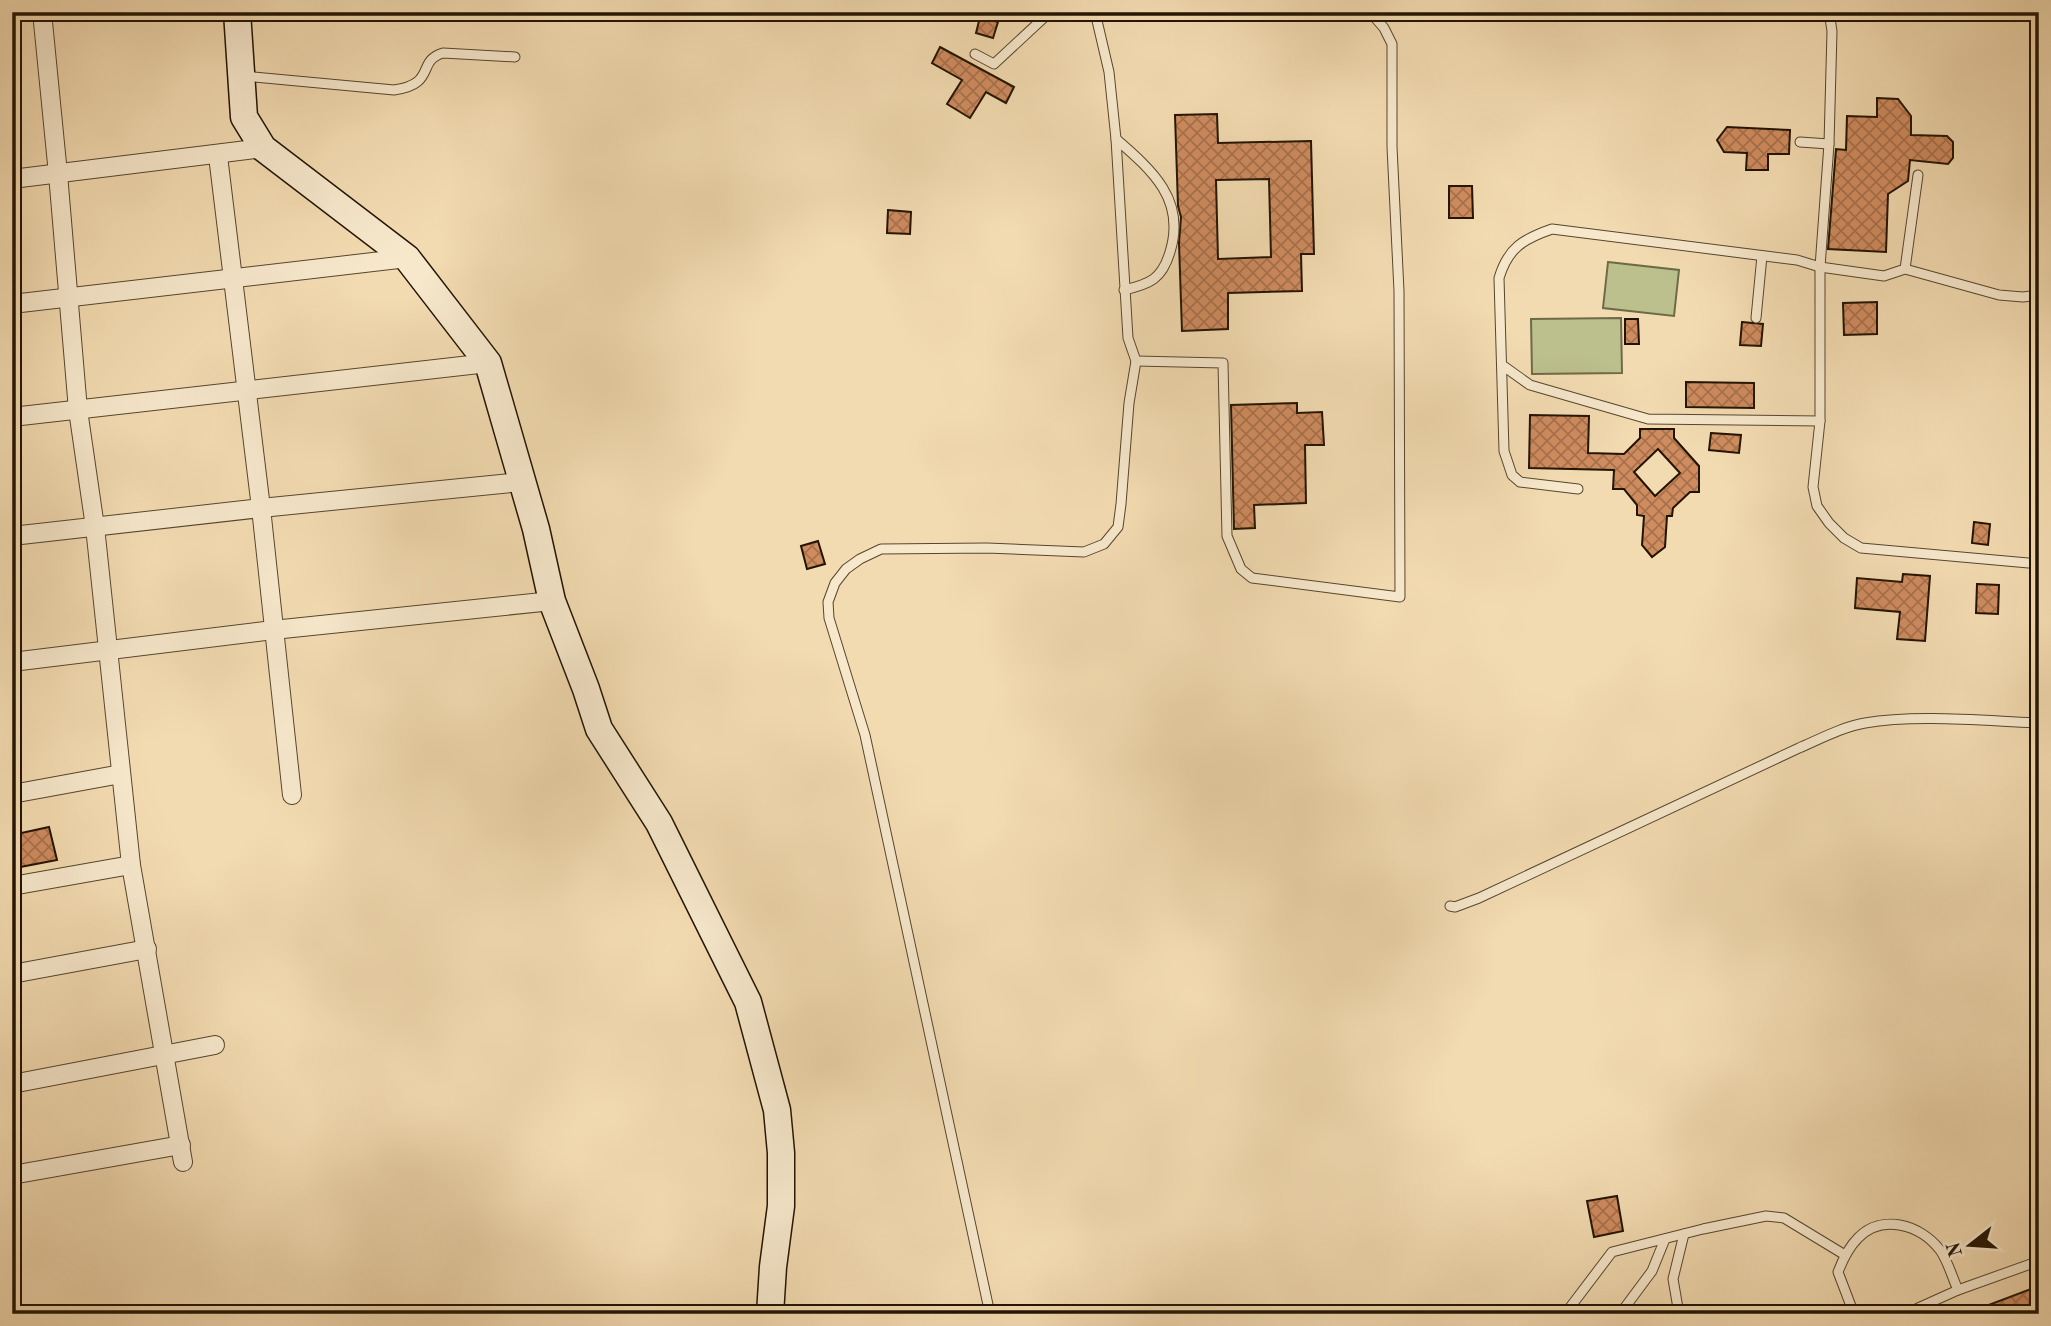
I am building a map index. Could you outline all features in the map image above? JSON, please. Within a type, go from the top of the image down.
[{"type":"main road","points":[[236,13],[244,117],[263,148],[407,258],[488,363],[536,529],[552,601],[599,729],[659,822],[748,1002],[777,1110],[781,1153],[781,1206],[770,1314]]},
{"type":"street","points":[[12,1175],[182,1154],[131,865],[95,527],[78,410],[42,12]]},
{"type":"street","points":[[12,179],[218,156],[263,148]]},
{"type":"street","points":[[218,156],[261,508],[292,795]]},
{"type":"street","points":[[12,304],[407,258]]},
{"type":"street","points":[[12,417],[488,363]]},
{"type":"street","points":[[12,536],[521,482]]},
{"type":"street","points":[[12,662],[273,630],[552,601]]},
{"type":"street","points":[[12,794],[121,775]]},
{"type":"street","points":[[12,886],[131,865]]},
{"type":"street","points":[[12,974],[147,950]]},
{"type":"street","points":[[12,1084],[215,1045]]},
{"type":"lane","points":[[975,54],[995,64],[1050,12]]},
{"type":"lane","points":[[990,1314],[865,735],[829,618],[828,602],[835,583],[846,569],[881,549],[987,548],[1084,552],[1104,544],[1118,527],[1129,403],[1136,361],[1128,338],[1116,139],[1109,72],[1095,12]]},
{"type":"lane","points":[[1136,361],[1223,363],[1227,536],[1241,569],[1252,578],[1400,597],[1399,291],[1392,147],[1392,44],[1384,28],[1370,12]]},
{"type":"lane","points":[[1829,12],[1832,31],[1829,144],[1820,267],[1820,421],[1814,487],[1818,506],[1829,523],[1844,538],[1861,548],[2039,564]]},
{"type":"lane","points":[[242,75],[394,90],[409,88],[418,83],[435,55],[443,53],[515,57]]},
{"type":"lane","points":[[1116,139],[1143,162],[1174,207],[1175,237],[1164,271],[1145,285],[1124,290]]},
{"type":"lane","points":[[1800,142],[1829,144]]},
{"type":"lane","points":[[1905,269],[1918,174]]},
{"type":"lane","points":[[1578,489],[1520,482],[1512,475],[1504,451],[1499,278],[1505,258],[1534,235],[1552,229],[1797,260],[1820,267],[1884,276],[1905,269],[1999,295],[2039,295]]},
{"type":"lane","points":[[1756,318],[1762,256]]},
{"type":"lane","points":[[1503,365],[1530,385],[1648,419],[1820,421]]},
{"type":"lane","points":[[1450,906],[1455,907],[1490,893],[1799,748],[1846,729],[1866,723],[1905,720],[2039,723]]},
{"type":"lane","points":[[1565,1314],[1612,1252],[1766,1216],[1784,1218],[1845,1255]]},
{"type":"lane","points":[[1854,1314],[1838,1272],[1845,1255],[1859,1236],[1874,1228],[1892,1224],[1908,1226],[1926,1234],[1941,1252],[1958,1290]]},
{"type":"lane","points":[[1679,1314],[1673,1279],[1684,1234]]},
{"type":"lane","points":[[1620,1314],[1652,1271],[1665,1238]]},
{"type":"lane","points":[[1920,1314],[1918,1308],[1958,1290],[2039,1261]]},
{"type":"green space","points":[[1608,262],[1679,270],[1674,316],[1603,308]]},
{"type":"green space","points":[[1621,318],[1622,373],[1532,374],[1531,319]]},
{"type":"building","points":[[980,17],[998,22],[993,38],[976,33]]},
{"type":"building","points":[[940,47],[1014,87],[1006,103],[986,92],[970,118],[947,104],[962,80],[932,63]]},
{"type":"building","points":[[1877,98],[1898,99],[1911,116],[1911,135],[1947,136],[1953,142],[1953,158],[1948,164],[1910,160],[1908,181],[1888,194],[1886,252],[1828,249],[1836,149],[1846,150],[1847,116],[1877,117]]},
{"type":"building","points":[[1217,114],[1218,143],[1311,141],[1314,254],[1301,254],[1302,291],[1228,293],[1228,329],[1182,331],[1179,243],[1181,217],[1178,206],[1175,115]],"holes":[[[1269,179],[1271,257],[1218,259],[1216,180]]]},
{"type":"building","points":[[1727,127],[1790,130],[1789,154],[1768,154],[1768,170],[1746,170],[1747,153],[1724,152],[1717,140]]},
{"type":"building","points":[[1449,186],[1472,186],[1473,218],[1449,218]]},
{"type":"building","points":[[888,210],[911,212],[910,234],[887,233]]},
{"type":"building","points":[[1877,302],[1877,334],[1844,335],[1843,303]]},
{"type":"building","points":[[1625,319],[1638,319],[1639,344],[1625,344]]},
{"type":"building","points":[[1742,322],[1763,324],[1761,346],[1740,345]]},
{"type":"building","points":[[1686,382],[1754,383],[1754,408],[1686,407]]},
{"type":"building","points":[[1297,403],[1297,413],[1322,412],[1324,445],[1305,445],[1306,503],[1254,505],[1255,528],[1234,529],[1231,405]]},
{"type":"building","points":[[1530,415],[1589,416],[1588,453],[1624,454],[1640,438],[1640,429],[1674,429],[1674,438],[1699,466],[1699,492],[1690,492],[1673,508],[1672,516],[1667,516],[1665,547],[1652,557],[1642,545],[1644,516],[1637,515],[1637,505],[1624,489],[1613,489],[1614,470],[1529,468]],"holes":[[[1658,449],[1680,473],[1655,496],[1634,472]]]},
{"type":"building","points":[[1711,433],[1741,435],[1739,453],[1709,450]]},
{"type":"building","points":[[1974,522],[1990,524],[1988,545],[1972,543]]},
{"type":"building","points":[[818,541],[825,564],[807,569],[801,546]]},
{"type":"building","points":[[1903,574],[1930,576],[1925,641],[1897,639],[1900,612],[1855,608],[1857,578],[1902,582]]},
{"type":"building","points":[[1977,584],[1999,585],[1998,614],[1976,613]]},
{"type":"building","points":[[49,827],[57,860],[15,868],[12,835]]},
{"type":"building","points":[[1617,1196],[1623,1231],[1594,1237],[1587,1201]]},
{"type":"building","points":[[2039,1286],[2039,1314],[1970,1312]]}]
